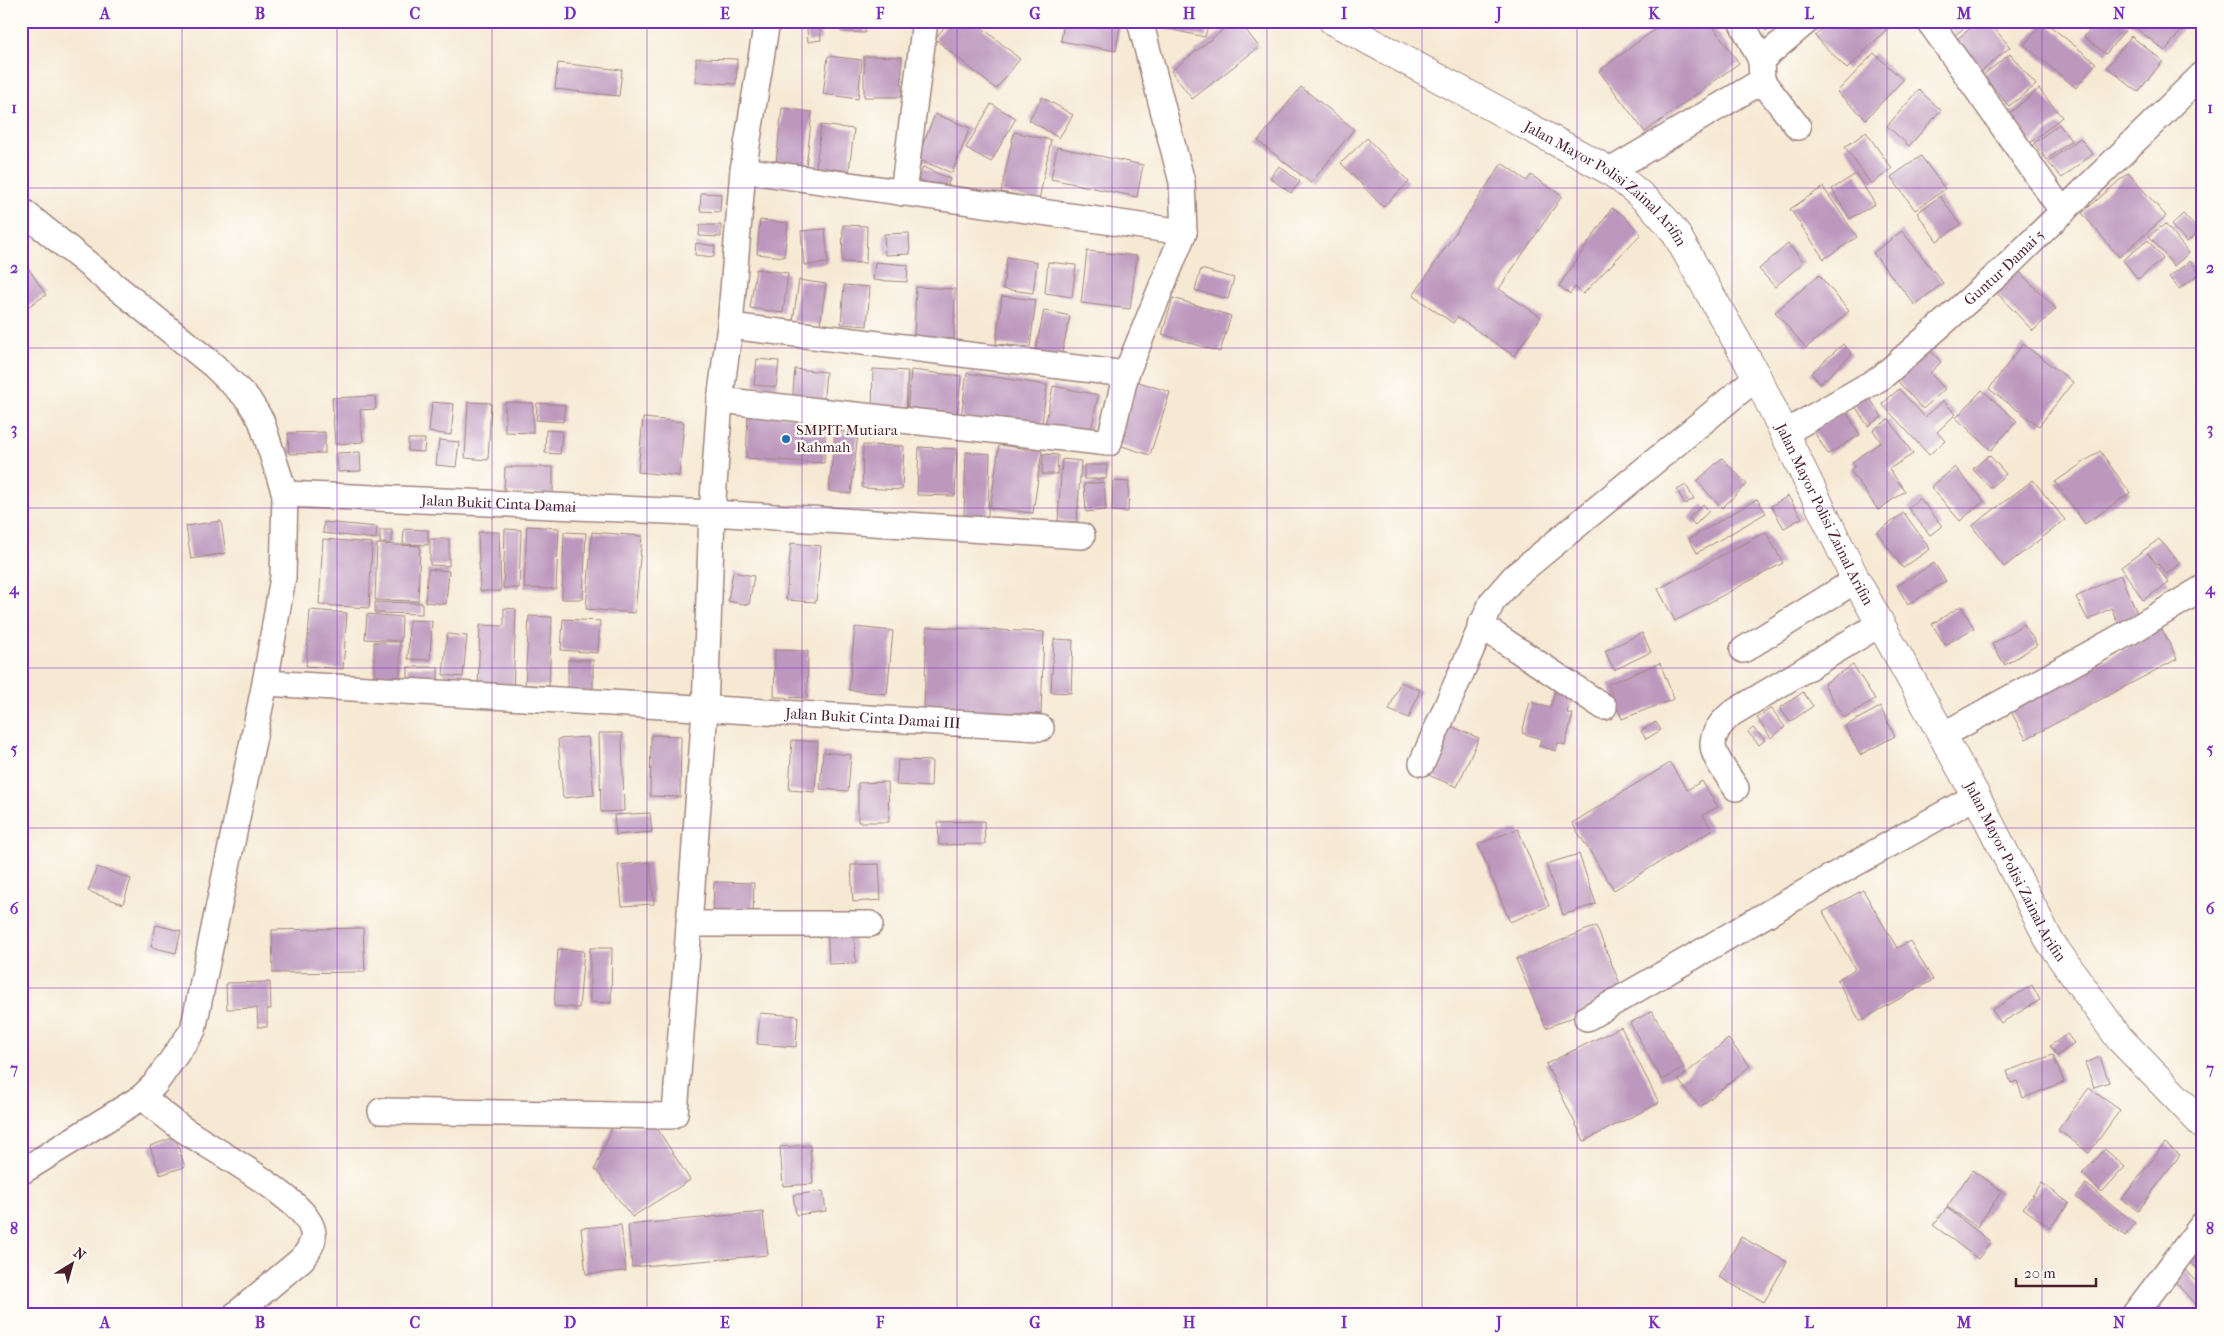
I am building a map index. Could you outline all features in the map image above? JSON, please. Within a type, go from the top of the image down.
[{"type":"main road","name":"Jalan Mayor Polisi Zainal Arifin","points":[[1333,21],[1610,172],[1644,196],[1675,232],[1757,377],[1856,580],[1976,796],[2050,942],[2119,1038],[2203,1125]]},
{"type":"street","points":[[381,1111],[673,1115],[675,1113],[705,710],[712,513],[720,400],[730,326],[743,170],[767,21]]},
{"type":"street","points":[[903,194],[925,21]]},
{"type":"street","points":[[720,400],[1108,443],[1111,441],[1126,374],[1184,232],[1182,182],[1140,21]]},
{"type":"street","points":[[1741,21],[1761,71],[1798,127]]},
{"type":"street","points":[[1610,172],[1761,71],[1807,21]]},
{"type":"street","points":[[1929,21],[2063,212]]},
{"type":"street","name":"Guntur Damai 5","points":[[1785,433],[1882,376],[2005,268],[2203,74]]},
{"type":"street","points":[[743,170],[1184,232]]},
{"type":"street","points":[[21,210],[213,365],[248,400],[261,420],[285,494],[283,577],[265,683],[193,1030],[155,1084],[142,1097],[21,1172]]},
{"type":"street","points":[[730,326],[1126,374]]},
{"type":"street","points":[[1422,763],[1460,678],[1480,625],[1492,602],[1514,577],[1757,377]]},
{"type":"street","name":"Jalan Bukit Cinta Damai","points":[[285,494],[712,513],[1082,536]]},
{"type":"street","points":[[1743,650],[1856,580]]},
{"type":"street","points":[[1943,735],[2135,629],[2203,588]]},
{"type":"street","points":[[1736,788],[1712,750],[1714,736],[1720,724],[1731,714],[1880,624]]},
{"type":"street","points":[[1480,625],[1604,708]]},
{"type":"street","name":"Jalan Bukit Cinta Damai III","points":[[265,683],[1041,728]]},
{"type":"street","points":[[1588,1018],[1831,877],[1976,796]]},
{"type":"street","points":[[689,924],[870,924]]},
{"type":"street","points":[[142,1097],[184,1130],[259,1176],[289,1200],[307,1218],[313,1232],[314,1241],[310,1250],[235,1315]]},
{"type":"street","points":[[2134,1315],[2203,1224]]},
{"type":"building","points":[[841,21],[865,21],[865,33],[841,32]]},
{"type":"building","points":[[949,21],[974,21],[1020,59],[996,89],[935,39]]},
{"type":"building","points":[[1064,21],[1094,21],[1120,26],[1116,51],[1061,41]]},
{"type":"building","points":[[1161,21],[1209,21],[1205,37],[1159,27]]},
{"type":"building","points":[[1234,21],[1239,21],[1259,47],[1192,99],[1171,71]]},
{"type":"building","points":[[1666,21],[1709,21],[1739,63],[1645,132],[1599,71]]},
{"type":"building","points":[[1757,21],[1778,21],[1766,31]]},
{"type":"building","points":[[1829,21],[1878,21],[1886,30],[1847,69],[1815,36]]},
{"type":"building","points":[[1944,21],[1973,21],[1955,35]]},
{"type":"building","points":[[1979,21],[1988,21],[2010,47],[1981,72],[1955,41]]},
{"type":"building","points":[[2044,21],[2096,63],[2076,88],[2024,45]]},
{"type":"building","points":[[2097,21],[2122,21],[2128,26],[2106,54],[2084,37]]},
{"type":"building","points":[[2127,21],[2189,21],[2165,51]]},
{"type":"building","points":[[820,27],[821,40],[808,42],[807,28]]},
{"type":"building","points":[[2131,36],[2163,61],[2138,92],[2107,67]]},
{"type":"building","points":[[1874,53],[1903,80],[1866,119],[1837,92]]},
{"type":"building","points":[[2010,54],[2036,85],[2009,106],[1983,75]]},
{"type":"building","points":[[828,56],[862,60],[858,99],[823,94]]},
{"type":"building","points":[[864,56],[902,57],[901,97],[864,97]]},
{"type":"building","points":[[696,58],[737,59],[736,84],[696,82]]},
{"type":"building","points":[[558,63],[622,70],[619,96],[555,89]]},
{"type":"building","points":[[1301,87],[1354,129],[1311,183],[1258,141]]},
{"type":"building","points":[[2039,89],[2062,117],[2030,143],[2007,115]]},
{"type":"building","points":[[1919,90],[1941,110],[1909,146],[1887,126]]},
{"type":"building","points":[[1042,97],[1073,115],[1059,138],[1029,120]]},
{"type":"building","points":[[991,104],[1016,118],[991,162],[966,148]]},
{"type":"building","points":[[782,108],[812,112],[806,167],[776,163]]},
{"type":"building","points":[[935,114],[970,128],[952,173],[917,159]]},
{"type":"building","points":[[2059,124],[2071,141],[2047,160],[2034,143]]},
{"type":"building","points":[[821,125],[854,129],[849,171],[816,167]]},
{"type":"building","points":[[1014,132],[1051,140],[1039,200],[1001,192]]},
{"type":"building","points":[[1866,132],[1892,169],[1871,184],[1845,147]]},
{"type":"building","points":[[1367,138],[1409,182],[1383,207],[1341,163]]},
{"type":"building","points":[[2080,138],[2093,154],[2062,178],[2048,162]]},
{"type":"building","points":[[1057,147],[1143,165],[1137,197],[1051,179]]},
{"type":"building","points":[[1921,156],[1945,189],[1915,210],[1891,177]]},
{"type":"building","points":[[1502,163],[1527,181],[1531,175],[1562,196],[1499,289],[1541,317],[1514,356],[1457,317],[1453,323],[1413,296]]},
{"type":"building","points":[[1279,166],[1300,182],[1291,193],[1270,178]]},
{"type":"building","points":[[923,167],[950,179],[945,191],[918,179]]},
{"type":"building","points":[[2128,173],[2166,216],[2119,257],[2082,213]]},
{"type":"building","points":[[1856,174],[1875,204],[1850,219],[1832,189]]},
{"type":"building","points":[[1823,187],[1857,237],[1824,259],[1790,209]]},
{"type":"building","points":[[701,193],[721,194],[720,212],[700,211]]},
{"type":"building","points":[[1940,196],[1960,225],[1937,241],[1917,213]]},
{"type":"building","points":[[1612,208],[1623,215],[1641,234],[1583,294],[1575,287],[1570,294],[1559,286]]},
{"type":"building","points":[[2183,214],[2199,231],[2187,242],[2171,225]]},
{"type":"building","points":[[760,220],[788,223],[784,257],[757,254]]},
{"type":"building","points":[[2165,224],[2189,253],[2174,266],[2149,236]]},
{"type":"building","points":[[700,225],[721,225],[721,237],[699,236]]},
{"type":"building","points":[[843,225],[867,226],[866,263],[842,262]]},
{"type":"building","points":[[825,229],[828,263],[804,265],[801,231]]},
{"type":"building","points":[[1902,231],[1943,283],[1915,305],[1873,253]]},
{"type":"building","points":[[909,233],[910,254],[885,255],[884,234]]},
{"type":"building","points":[[2148,240],[2163,259],[2138,279],[2123,260]]},
{"type":"building","points":[[696,243],[715,246],[714,257],[695,255]]},
{"type":"building","points":[[1788,244],[1804,262],[1775,287],[1759,269]]},
{"type":"building","points":[[1087,251],[1137,256],[1130,309],[1081,303]]},
{"type":"building","points":[[1007,257],[1037,262],[1033,293],[1003,289]]},
{"type":"building","points":[[2190,261],[2200,273],[2179,289],[2169,277]]},
{"type":"building","points":[[875,262],[908,265],[907,282],[873,280]]},
{"type":"building","points":[[1048,262],[1076,265],[1072,297],[1045,293]]},
{"type":"building","points":[[25,263],[46,295],[21,311],[21,266]]},
{"type":"building","points":[[756,269],[788,273],[783,313],[750,308]]},
{"type":"building","points":[[1201,269],[1234,278],[1228,299],[1195,290]]},
{"type":"building","points":[[2017,269],[2056,309],[2033,331],[1995,291]]},
{"type":"building","points":[[1819,275],[1849,311],[1806,348],[1775,312]]},
{"type":"building","points":[[799,280],[826,284],[820,325],[793,321]]},
{"type":"building","points":[[844,285],[870,287],[867,326],[841,324]]},
{"type":"building","points":[[916,287],[955,289],[954,339],[914,337]]},
{"type":"building","points":[[1002,296],[1036,300],[1030,347],[996,344]]},
{"type":"building","points":[[1173,298],[1231,316],[1220,352],[1162,334]]},
{"type":"building","points":[[1044,310],[1070,316],[1060,362],[1034,357]]},
{"type":"building","points":[[1843,344],[1852,354],[1820,384],[1811,373]]},
{"type":"building","points":[[2023,344],[2073,382],[2039,426],[1989,389]]},
{"type":"building","points":[[1927,347],[1941,362],[1930,373],[1945,389],[1923,409],[1892,375]]},
{"type":"building","points":[[757,359],[779,361],[776,387],[754,385]]},
{"type":"building","points":[[795,369],[826,372],[823,406],[792,403]]},
{"type":"building","points":[[873,369],[908,371],[906,415],[872,413]]},
{"type":"building","points":[[911,370],[961,376],[957,419],[907,414]]},
{"type":"building","points":[[967,373],[1047,385],[1041,430],[961,418]]},
{"type":"building","points":[[1136,381],[1170,392],[1150,455],[1116,444]]},
{"type":"building","points":[[1053,386],[1098,395],[1090,436],[1045,426]]},
{"type":"building","points":[[1899,389],[1925,417],[1943,401],[1956,414],[1937,432],[1945,441],[1929,455],[1882,404]]},
{"type":"building","points":[[1982,390],[2017,421],[1991,450],[1956,418]]},
{"type":"building","points":[[1865,391],[1882,417],[1868,426],[1851,400]]},
{"type":"building","points":[[375,396],[376,409],[360,410],[363,442],[335,444],[332,398]]},
{"type":"building","points":[[432,402],[454,404],[451,435],[429,432]]},
{"type":"building","points":[[468,402],[491,403],[488,460],[465,458]]},
{"type":"building","points":[[505,402],[533,403],[533,433],[505,432]]},
{"type":"building","points":[[537,403],[565,405],[563,422],[536,420]]},
{"type":"building","points":[[1845,410],[1860,435],[1828,454],[1813,430]]},
{"type":"building","name":"SMPIT Mutiara Rahmah","points":[[748,415],[826,419],[824,463],[746,458]]},
{"type":"building","points":[[643,418],[684,422],[679,476],[638,472]]},
{"type":"building","points":[[1889,419],[1913,454],[1889,469],[1905,491],[1878,510],[1850,470],[1855,466],[1852,462],[1881,442],[1873,430]]},
{"type":"building","points":[[546,430],[562,431],[560,454],[545,453]]},
{"type":"building","points":[[835,431],[858,433],[851,494],[829,491]]},
{"type":"building","points":[[325,432],[325,453],[289,454],[288,433]]},
{"type":"building","points":[[408,439],[425,439],[424,452],[408,451]]},
{"type":"building","points":[[439,440],[459,442],[456,467],[436,465]]},
{"type":"building","points":[[863,445],[904,446],[902,490],[862,488]]},
{"type":"building","points":[[999,445],[1042,451],[1033,513],[990,508]]},
{"type":"building","points":[[919,447],[957,449],[955,496],[917,495]]},
{"type":"building","points":[[2100,451],[2130,493],[2085,524],[2055,482]]},
{"type":"building","points":[[360,452],[361,471],[338,472],[337,453]]},
{"type":"building","points":[[966,452],[990,454],[988,516],[964,515]]},
{"type":"building","points":[[1043,454],[1058,455],[1057,474],[1042,474]]},
{"type":"building","points":[[1989,455],[2006,474],[1990,488],[1973,469]]},
{"type":"building","points":[[1722,458],[1747,484],[1722,508],[1697,481]]},
{"type":"building","points":[[1062,459],[1081,461],[1077,522],[1058,521]]},
{"type":"building","points":[[1084,465],[1107,465],[1106,479],[1084,479]]},
{"type":"building","points":[[505,467],[553,467],[553,494],[504,493]]},
{"type":"building","points":[[1955,467],[1984,501],[1960,521],[1931,487]]},
{"type":"building","points":[[2033,480],[2065,520],[2004,567],[1972,526]]},
{"type":"building","points":[[1113,481],[1129,482],[1128,512],[1112,511]]},
{"type":"building","points":[[1104,482],[1106,510],[1086,512],[1084,484]]},
{"type":"building","points":[[1686,485],[1694,499],[1685,504],[1677,490]]},
{"type":"building","points":[[1788,496],[1802,518],[1784,528],[1771,506]]},
{"type":"building","points":[[1920,498],[1942,526],[1930,535],[1908,508]]},
{"type":"building","points":[[1757,499],[1766,513],[1697,553],[1689,539]]},
{"type":"building","points":[[1703,504],[1709,511],[1695,525],[1689,518]]},
{"type":"building","points":[[1904,513],[1930,549],[1903,568],[1877,532]]},
{"type":"building","points":[[221,521],[226,553],[191,559],[186,526]]},
{"type":"building","points":[[324,522],[377,527],[376,539],[323,533]]},
{"type":"building","points":[[527,526],[559,528],[556,589],[524,588]]},
{"type":"building","points":[[404,529],[428,530],[428,545],[403,544]]},
{"type":"building","points":[[505,529],[521,530],[519,588],[503,588]]},
{"type":"building","points":[[380,530],[392,530],[392,543],[380,543]]},
{"type":"building","points":[[478,532],[499,532],[501,591],[480,591]]},
{"type":"building","points":[[564,532],[586,533],[583,599],[562,599]]},
{"type":"building","points":[[592,532],[642,536],[635,613],[586,609]]},
{"type":"building","points":[[1766,532],[1783,563],[1675,621],[1658,589]]},
{"type":"building","points":[[323,539],[372,543],[369,608],[319,605]]},
{"type":"building","points":[[430,539],[449,539],[449,566],[430,565]]},
{"type":"building","points":[[2159,539],[2180,563],[2167,574],[2147,552],[2169,583],[2143,600],[2121,567]]},
{"type":"building","points":[[791,543],[821,546],[816,602],[786,600]]},
{"type":"building","points":[[377,544],[420,546],[418,601],[375,600]]},
{"type":"building","points":[[1934,563],[1946,581],[1908,605],[1897,586]]},
{"type":"building","points":[[428,569],[449,571],[446,604],[425,602]]},
{"type":"building","points":[[733,572],[754,576],[749,605],[728,601]]},
{"type":"building","points":[[2120,575],[2140,619],[2121,629],[2111,608],[2088,620],[2076,597]]},
{"type":"building","points":[[375,602],[422,603],[422,614],[375,613]]},
{"type":"building","points":[[1961,606],[1974,628],[1945,645],[1932,624]]},
{"type":"building","points":[[504,608],[516,609],[513,694],[478,692],[480,625],[504,626]]},
{"type":"building","points":[[310,610],[347,613],[343,669],[306,666]]},
{"type":"building","points":[[367,614],[402,617],[401,641],[365,639]]},
{"type":"building","points":[[529,616],[552,617],[549,686],[525,685]]},
{"type":"building","points":[[563,619],[600,621],[598,653],[561,650]]},
{"type":"building","points":[[409,620],[432,621],[430,660],[408,659]]},
{"type":"building","points":[[2024,624],[2037,645],[2005,665],[1992,644]]},
{"type":"building","points":[[855,627],[893,631],[887,694],[849,690]]},
{"type":"building","points":[[927,627],[1044,632],[1041,714],[924,709]]},
{"type":"building","points":[[2162,629],[2177,659],[2026,739],[2010,710]]},
{"type":"building","points":[[1642,633],[1651,652],[1614,670],[1605,651]]},
{"type":"building","points":[[447,634],[467,636],[463,677],[443,675]]},
{"type":"building","points":[[1054,639],[1073,640],[1071,693],[1051,692]]},
{"type":"building","points":[[374,642],[400,642],[400,677],[374,677]]},
{"type":"building","points":[[775,650],[808,651],[807,698],[774,697]]},
{"type":"building","points":[[568,660],[593,660],[593,694],[568,694]]},
{"type":"building","points":[[1660,663],[1674,699],[1622,719],[1608,684]]},
{"type":"building","points":[[1853,665],[1875,699],[1844,718],[1824,684]]},
{"type":"building","points":[[408,667],[438,667],[438,683],[408,683]]},
{"type":"building","points":[[1400,682],[1420,690],[1409,718],[1389,710]]},
{"type":"building","points":[[1555,691],[1572,696],[1567,713],[1573,714],[1565,745],[1558,743],[1556,751],[1539,746],[1541,739],[1522,733],[1530,702],[1550,708]]},
{"type":"building","points":[[1803,692],[1813,706],[1790,722],[1780,708]]},
{"type":"building","points":[[1880,707],[1895,736],[1860,755],[1845,726]]},
{"type":"building","points":[[1771,708],[1785,727],[1771,738],[1757,718]]},
{"type":"building","points":[[1656,722],[1661,730],[1646,739],[1641,731]]},
{"type":"building","points":[[1448,725],[1479,738],[1457,787],[1426,774]]},
{"type":"building","points":[[1753,728],[1765,740],[1759,745],[1748,732]]},
{"type":"building","points":[[599,733],[622,733],[624,811],[601,812]]},
{"type":"building","points":[[651,735],[681,736],[680,797],[650,796]]},
{"type":"building","points":[[588,737],[594,795],[563,798],[558,739]]},
{"type":"building","points":[[792,740],[818,742],[815,792],[789,790]]},
{"type":"building","points":[[823,752],[851,755],[848,791],[820,789]]},
{"type":"building","points":[[898,760],[932,761],[931,787],[896,785]]},
{"type":"building","points":[[1670,763],[1687,790],[1702,781],[1718,807],[1703,815],[1712,830],[1614,890],[1572,823]]},
{"type":"building","points":[[888,782],[889,822],[858,822],[858,783]]},
{"type":"building","points":[[650,813],[652,832],[616,835],[614,815]]},
{"type":"building","points":[[984,821],[985,844],[939,845],[938,822]]},
{"type":"building","points":[[1518,829],[1549,906],[1510,922],[1478,844]]},
{"type":"building","points":[[1579,854],[1596,904],[1563,915],[1546,864]]},
{"type":"building","points":[[650,862],[654,904],[622,906],[618,865]]},
{"type":"building","points":[[879,864],[881,900],[853,902],[851,865]]},
{"type":"building","points":[[97,867],[131,879],[123,904],[88,891]]},
{"type":"building","points":[[714,882],[754,883],[753,912],[713,911]]},
{"type":"building","points":[[1863,890],[1897,948],[1910,941],[1933,980],[1860,1021],[1837,980],[1855,969],[1823,912]]},
{"type":"building","points":[[156,925],[181,931],[176,953],[151,947]]},
{"type":"building","points":[[1596,926],[1625,996],[1546,1028],[1516,959]]},
{"type":"building","points":[[853,927],[856,963],[829,964],[827,928]]},
{"type":"building","points":[[363,928],[365,972],[273,973],[272,930]]},
{"type":"building","points":[[590,948],[612,948],[611,1003],[590,1002]]},
{"type":"building","points":[[558,949],[584,951],[579,1008],[554,1006]]},
{"type":"building","points":[[270,982],[271,1009],[267,1009],[267,1027],[258,1027],[257,1008],[227,1009],[226,983]]},
{"type":"building","points":[[2032,985],[2040,1000],[2001,1023],[1992,1010]]},
{"type":"building","points":[[1652,1011],[1684,1068],[1662,1080],[1630,1023]]},
{"type":"building","points":[[760,1013],[798,1016],[796,1047],[757,1044]]},
{"type":"building","points":[[1621,1027],[1659,1103],[1584,1141],[1546,1064]]},
{"type":"building","points":[[2067,1034],[2074,1043],[2057,1056],[2050,1046]]},
{"type":"building","points":[[1728,1039],[1750,1066],[1700,1107],[1678,1080]]},
{"type":"building","points":[[2053,1055],[2064,1082],[2023,1098],[2017,1081],[2011,1083],[2007,1071]]},
{"type":"building","points":[[2100,1057],[2109,1082],[2094,1087],[2085,1063]]},
{"type":"building","points":[[2089,1088],[2120,1110],[2089,1153],[2058,1130]]},
{"type":"building","points":[[655,1125],[690,1180],[632,1217],[595,1169],[612,1128]]},
{"type":"building","points":[[175,1137],[185,1167],[160,1175],[150,1146]]},
{"type":"building","points":[[2165,1143],[2180,1155],[2138,1211],[2122,1199]]},
{"type":"building","points":[[810,1145],[813,1184],[783,1186],[780,1147]]},
{"type":"building","points":[[2105,1149],[2125,1167],[2102,1192],[2082,1174]]},
{"type":"building","points":[[1972,1170],[2002,1191],[1977,1227],[1947,1207]]},
{"type":"building","points":[[2042,1183],[2069,1203],[2050,1228],[2023,1208]]},
{"type":"building","points":[[2086,1184],[2135,1223],[2125,1236],[2076,1197]]},
{"type":"building","points":[[823,1191],[826,1211],[796,1215],[793,1195]]},
{"type":"building","points":[[1947,1208],[1991,1242],[1978,1259],[1933,1225]]},
{"type":"building","points":[[763,1212],[768,1255],[632,1267],[628,1225]]},
{"type":"building","points":[[621,1225],[626,1271],[586,1274],[581,1228]]},
{"type":"building","points":[[2203,1235],[2203,1273],[2183,1257]]},
{"type":"building","points":[[1741,1237],[1787,1262],[1764,1302],[1719,1277]]},
{"type":"building","points":[[2183,1268],[2203,1289],[2203,1308],[2200,1310],[2172,1278]]},
{"type":"place","name":"SMPIT Mutiara Rahmah","points":[[786,439]]}]
